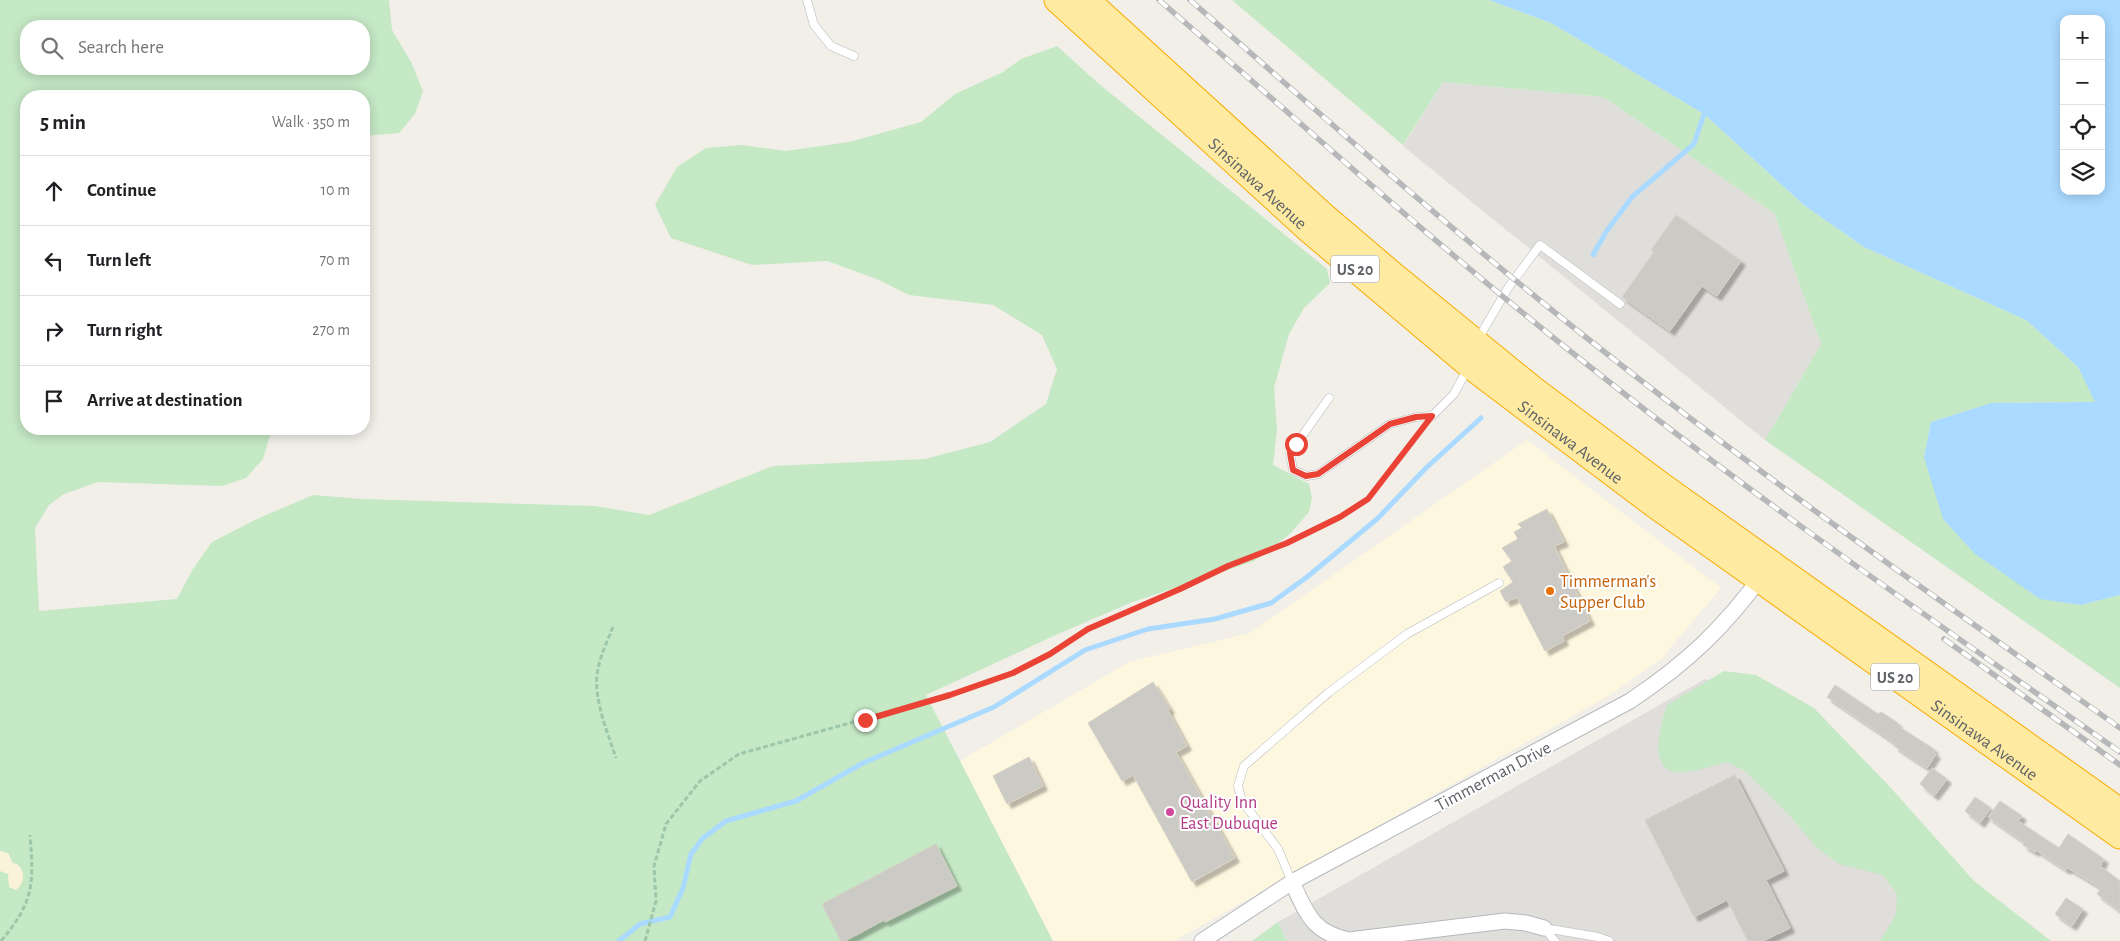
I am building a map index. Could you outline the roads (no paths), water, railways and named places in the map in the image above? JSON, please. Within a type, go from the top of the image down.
[{"type":"highway","name":"Sinsinawa Avenue","points":[[1057,0],[1310,231],[1472,354]]},
{"type":"highway","name":"Sinsinawa Avenue","points":[[1087,0],[1323,214],[1472,354],[1606,469],[1764,572],[2120,811]]},
{"type":"highway","name":"Sinsinawa Avenue","points":[[1764,572],[2120,836]]},
{"type":"street","name":"Timmerman Drive","points":[[1202,941],[1292,882],[1630,701],[1666,677],[1696,652],[1721,627],[1764,572]]},
{"type":"street","points":[[1292,882],[1311,921],[1334,937],[1348,940],[1505,921],[1526,923],[1544,928]]},
{"type":"lane","points":[[807,0],[814,25],[831,46],[854,56]]},
{"type":"lane","points":[[1329,398],[1290,453],[1293,470],[1306,476],[1318,474],[1390,424],[1416,417],[1432,416],[1454,394],[1472,354],[1508,288],[1540,245],[1620,304]]},
{"type":"lane","points":[[1292,882],[1278,849],[1242,801],[1238,786],[1244,766],[1328,693],[1407,634],[1499,582]]},
{"type":"lane","points":[[1544,928],[1555,941]]},
{"type":"lane","points":[[1544,928],[1598,936],[1609,941]]},
{"type":"water","points":[[1489,0],[2120,0],[2120,595],[2081,605],[2040,599],[1974,553],[1943,519],[1924,457],[1931,422],[1991,403],[2095,402],[2078,367],[2026,320],[1864,247],[1805,206],[1704,114],[1551,23]]},
{"type":"waterway","points":[[1593,255],[1606,232],[1632,197],[1694,144],[1704,114]]},
{"type":"waterway","points":[[619,941],[640,924],[670,917],[683,888],[691,854],[703,838],[726,821],[796,801],[863,763],[994,707],[1085,650],[1148,629],[1215,619],[1271,603],[1307,577],[1377,519],[1427,467],[1481,418]]},
{"type":"railway","points":[[1159,0],[1476,274],[1649,413],[1782,513],[2120,752]]},
{"type":"railway","points":[[1190,0],[1442,219],[1597,346],[1790,493],[2120,728]]},
{"type":"railway","points":[[1944,639],[2120,765]]},
{"type":"place","name":"Timmerman's Supper Club","points":[[1550,591]]},
{"type":"place","name":"Quality Inn East Dubuque","points":[[1170,812]]}]
